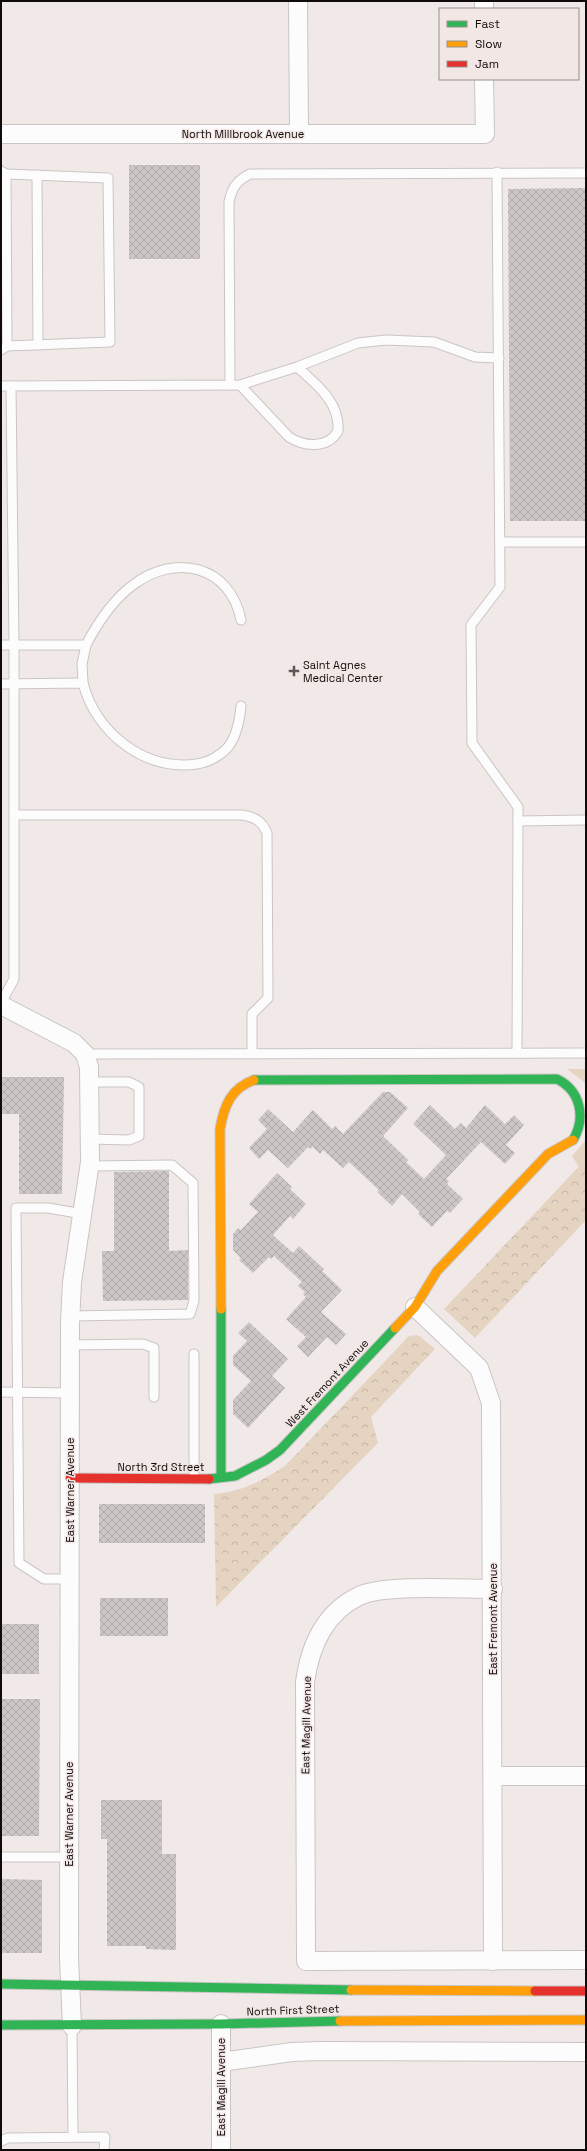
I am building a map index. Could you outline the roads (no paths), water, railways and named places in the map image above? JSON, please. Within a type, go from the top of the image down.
[{"type":"street","points":[[298,1],[299,134]]},
{"type":"street","name":"North Millbrook Avenue","points":[[1,134],[485,134],[484,80]]},
{"type":"street","points":[[1,1004],[74,1044],[85,1054]]},
{"type":"street","name":"East Warner Avenue","points":[[72,2026],[70,1984],[69,1857],[70,1316],[72,1282],[90,1166],[91,1082],[85,1054]]},
{"type":"street","name":"West Fremont Avenue","points":[[221,1477],[220,1129],[222,1112],[235,1090],[247,1082],[265,1079],[557,1079],[566,1082],[577,1093],[582,1107],[582,1122],[574,1138],[564,1146],[548,1154],[437,1271],[415,1307],[280,1450],[251,1469]]},
{"type":"street","name":"East Fremont Avenue","points":[[415,1307],[479,1368],[487,1388],[492,1420],[494,1961]]},
{"type":"street","name":"North 3rd Street","points":[[70,1478],[221,1477],[235,1476],[251,1469]]},
{"type":"street","name":"East Magill Avenue","points":[[493,1588],[394,1589],[360,1596],[344,1606],[331,1619],[312,1647],[305,1682],[306,1961],[494,1961]]},
{"type":"street","points":[[493,1776],[586,1776]]},
{"type":"street","points":[[494,1961],[586,1960]]},
{"type":"street","name":"North First Street","points":[[1,1984],[70,1984],[312,1990],[586,1991]]},
{"type":"street","name":"North First Street","points":[[1,2025],[72,2026],[221,2024],[362,2020],[586,2020]]},
{"type":"street","name":"East Magill Avenue","points":[[221,2024],[221,2150]]},
{"type":"street","points":[[221,2062],[292,2052],[320,2051],[586,2052]]},
{"type":"lane","points":[[230,385],[229,202],[232,189],[242,178],[250,174],[497,172],[586,173]]},
{"type":"lane","points":[[497,172],[500,587],[471,625],[472,743],[518,807],[518,1053]]},
{"type":"lane","points":[[3,173],[108,178],[110,342],[4,348],[3,173]]},
{"type":"lane","points":[[37,175],[38,345]]},
{"type":"lane","points":[[1,386],[240,385],[296,367],[358,343],[386,340],[429,341],[475,357],[499,358]]},
{"type":"lane","points":[[240,385],[288,437],[298,442],[318,444],[329,441],[338,431],[337,413],[327,395],[296,367]]},
{"type":"lane","points":[[1,1004],[14,978],[14,645],[11,386]]},
{"type":"lane","points":[[500,542],[586,542]]},
{"type":"lane","points":[[241,620],[233,597],[216,577],[194,568],[172,567],[139,580],[127,590],[95,628],[86,645],[82,664],[83,683],[86,695],[98,718],[116,738],[140,755],[171,764],[187,765],[203,763],[225,750],[232,742],[239,721],[241,706]]},
{"type":"lane","points":[[1,645],[86,645]]},
{"type":"lane","points":[[1,684],[83,683]]},
{"type":"lane","points":[[14,815],[242,815],[258,819],[263,824],[267,833],[268,998],[252,1014],[252,1053]]},
{"type":"lane","points":[[518,821],[586,820]]},
{"type":"lane","points":[[85,1054],[586,1053]]},
{"type":"lane","points":[[91,1082],[129,1082],[139,1087],[139,1136],[129,1140],[91,1139]]},
{"type":"lane","points":[[70,1316],[190,1314],[194,1301],[193,1183],[172,1165],[90,1166]]},
{"type":"lane","points":[[70,1579],[44,1579],[19,1563],[16,1208],[48,1208],[83,1214]]},
{"type":"lane","points":[[70,1345],[144,1344],[154,1348],[154,1397]]},
{"type":"lane","points":[[194,1354],[194,1478]]},
{"type":"lane","points":[[1,1392],[70,1393]]},
{"type":"lane","points":[[1,1857],[69,1857]]},
{"type":"lane","points":[[72,2026],[73,2138]]},
{"type":"lane","points":[[1,2142],[8,2138],[104,2138],[104,2150]]},
{"type":"place","name":"Saint Agnes Medical Center","points":[[294,671]]}]
